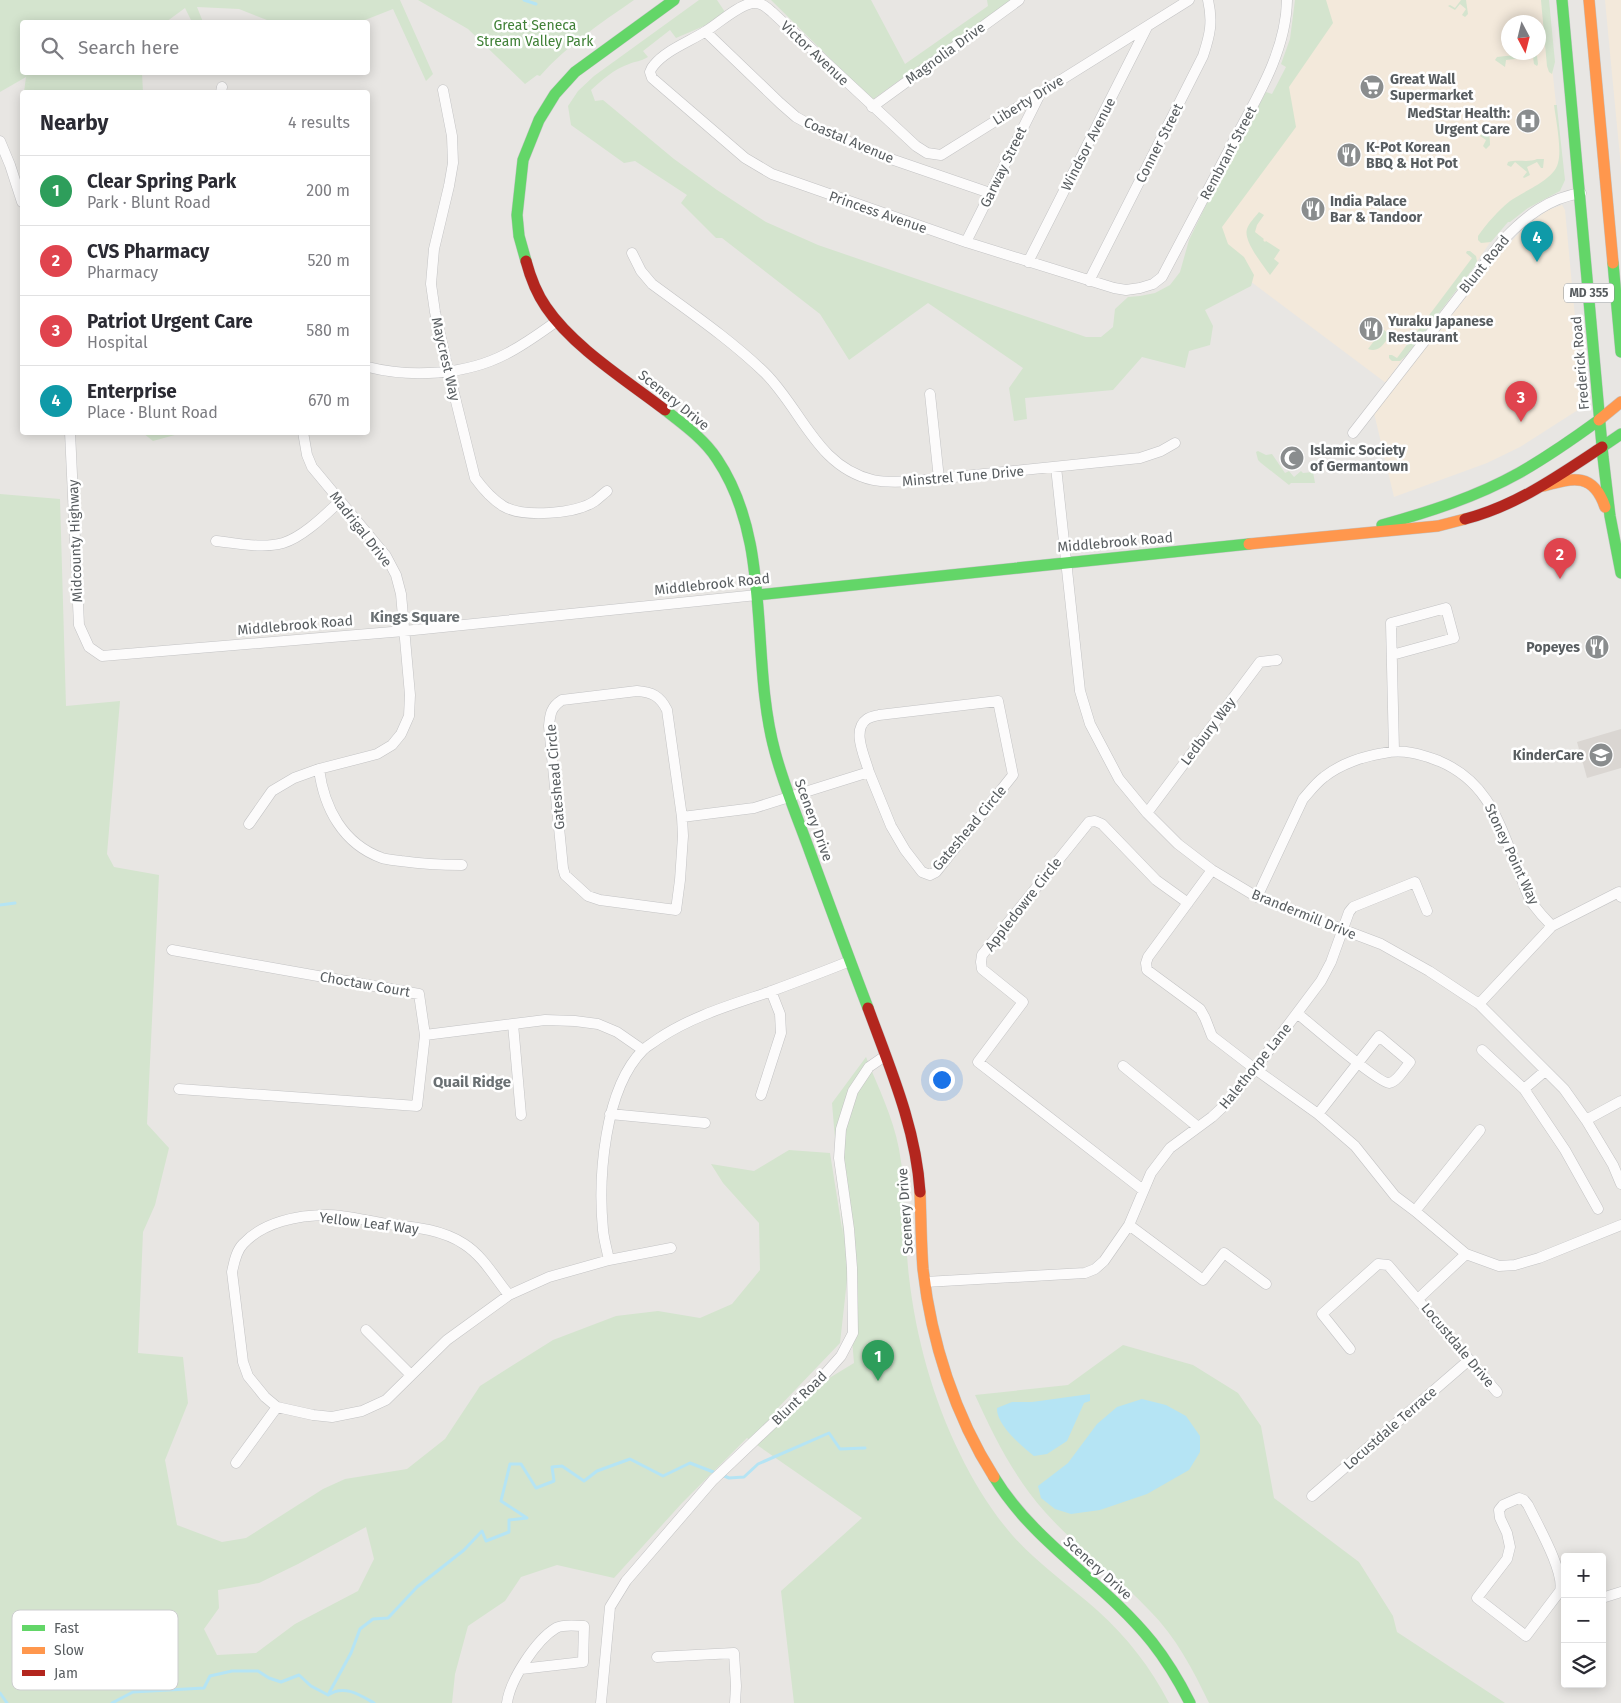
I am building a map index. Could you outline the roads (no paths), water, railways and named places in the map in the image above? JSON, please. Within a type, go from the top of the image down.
[{"type":"street","name":"Scenery Drive","points":[[674,0],[575,72],[555,94],[539,120],[524,160],[516,215],[519,236],[530,271],[545,306],[557,321],[584,348],[689,428],[716,457],[732,484],[749,536],[757,595],[766,708],[775,752],[790,798],[904,1107],[914,1144],[919,1176],[925,1282],[949,1380],[979,1453],[1020,1513],[1058,1553],[1121,1608],[1160,1650],[1190,1703]]},
{"type":"street","name":"Magnolia Drive","points":[[872,106],[1019,0]]},
{"type":"street","name":"Liberty Drive","points":[[872,106],[927,154],[937,155],[946,153],[1189,0]]},
{"type":"street","name":"Conner Street","points":[[1089,281],[1203,56],[1210,33],[1211,14],[1208,0]]},
{"type":"street","name":"Rembrant Street","points":[[1140,288],[1153,284],[1162,277],[1266,80],[1281,42],[1286,19],[1287,0]]},
{"type":"street","name":"Frederick Road","points":[[1562,0],[1581,193],[1599,420],[1611,520],[1621,573]]},
{"type":"street","name":"MD 355","points":[[1589,0],[1621,352]]},
{"type":"street","name":"Victor Avenue","points":[[706,32],[749,4],[764,5],[872,106]]},
{"type":"street","name":"Windsor Avenue","points":[[1028,262],[1147,26]]},
{"type":"street","name":"Princess Avenue","points":[[706,32],[669,53],[654,65],[650,72],[652,78],[759,168],[966,242],[1028,262],[1089,281],[1126,290],[1140,288]]},
{"type":"street","name":"Coastal Avenue","points":[[706,32],[796,117],[816,128],[888,158],[990,193]]},
{"type":"street","name":"Maycrest Way","points":[[443,90],[452,136],[453,163],[434,249],[431,284],[448,371],[475,478],[484,490],[504,506],[516,511],[540,513],[572,510],[594,502],[607,491]]},
{"type":"street","name":"Garway Street","points":[[966,242],[1040,93]]},
{"type":"street","points":[[0,141],[20,196]]},
{"type":"street","name":"Blunt Road","points":[[1353,433],[1510,232],[1536,210],[1557,199],[1581,193]]},
{"type":"street","name":"Minstrel Tune Drive","points":[[632,253],[641,271],[652,284],[742,352],[765,373],[789,401],[819,445],[830,457],[844,468],[874,480],[894,482],[939,479],[1140,458],[1161,451],[1175,443]]},
{"type":"street","points":[[370,367],[385,371],[419,374],[466,369],[504,356],[530,341],[557,321]]},
{"type":"street","points":[[930,394],[939,479]]},
{"type":"street","name":"Middlebrook Road","points":[[1341,534],[1440,507],[1480,491],[1534,464],[1570,441],[1621,402]]},
{"type":"street","name":"Middlebrook Road","points":[[89,646],[102,656],[404,631],[1067,562],[1259,544],[1341,534],[1438,526],[1501,508],[1543,486],[1621,434]]},
{"type":"street","name":"Midcounty Highway","points":[[70,435],[78,625],[89,646]]},
{"type":"street","name":"Madrigal Drive","points":[[249,824],[272,791],[294,778],[319,769],[377,754],[392,745],[401,734],[408,716],[410,695],[400,594],[396,575],[386,556],[312,467],[307,455],[304,435]]},
{"type":"street","name":"Brandermill Drive","points":[[1056,467],[1080,691],[1090,724],[1119,779],[1147,813],[1178,844],[1212,870],[1257,897],[1381,944],[1429,971],[1479,1004],[1564,1089],[1586,1120],[1613,1166],[1621,1184]]},
{"type":"street","points":[[1543,486],[1574,479],[1587,482],[1596,488],[1611,520]]},
{"type":"street","points":[[216,540],[255,545],[283,543],[318,520],[340,501]]},
{"type":"street","points":[[1392,655],[1454,638],[1446,608],[1391,623],[1394,751]]},
{"type":"street","name":"Ledbury Way","points":[[1147,813],[1260,662],[1277,660]]},
{"type":"street","name":"Gateshead Circle","points":[[637,691],[649,692],[662,700],[667,710],[682,817],[682,859],[676,910],[600,900],[588,896],[565,875],[563,868],[549,726],[550,714],[554,705],[562,700],[637,691]]},
{"type":"street","name":"Gateshead Circle","points":[[998,701],[1013,775],[936,872],[930,875],[922,872],[905,850],[891,826],[868,772],[859,735],[861,726],[868,719],[879,715],[998,701]]},
{"type":"street","name":"Stoney Point Way","points":[[1257,897],[1303,799],[1315,785],[1324,776],[1354,761],[1394,751],[1427,756],[1453,767],[1474,783],[1487,799],[1495,815],[1531,902],[1552,926]]},
{"type":"street","points":[[319,769],[321,784],[329,810],[343,831],[358,846],[383,858],[424,865],[462,865]]},
{"type":"street","points":[[682,817],[754,808],[868,772]]},
{"type":"street","name":"Appledowre Circle","points":[[1143,1190],[978,1062],[1023,1002],[982,969],[982,955],[1089,822],[1095,821],[1102,824],[1156,880],[1188,903]]},
{"type":"street","points":[[1212,870],[1148,956],[1147,970],[1200,1009],[1212,1036],[1318,1114],[1355,1146],[1395,1196],[1466,1254],[1499,1266],[1515,1265],[1539,1258],[1621,1224]]},
{"type":"street","name":"Halethorpe Lane","points":[[925,1282],[1085,1273],[1095,1269],[1104,1260],[1129,1225],[1150,1173],[1170,1148],[1212,1117],[1227,1103],[1321,981],[1344,930],[1349,912],[1353,907],[1415,882],[1427,911]]},
{"type":"street","points":[[1479,1004],[1552,926],[1619,892],[1621,896]]},
{"type":"street","name":"Choctaw Court","points":[[172,950],[419,994],[425,1035],[417,1106],[179,1089]]},
{"type":"street","points":[[608,1260],[603,1231],[602,1188],[610,1114],[619,1089],[630,1067],[643,1050],[665,1034],[701,1015],[850,962]]},
{"type":"street","points":[[761,1096],[781,1033],[780,1014],[771,991]]},
{"type":"street","points":[[1297,1013],[1358,1062],[1380,1080],[1392,1083],[1410,1062],[1379,1036],[1358,1062],[1318,1114]]},
{"type":"street","points":[[425,1035],[545,1020],[575,1021],[598,1024],[617,1032],[643,1050]]},
{"type":"street","points":[[512,1024],[522,1115]]},
{"type":"street","points":[[1482,1050],[1524,1089],[1565,1150],[1598,1210]]},
{"type":"street","name":"Blunt Road","points":[[601,1703],[610,1607],[626,1581],[724,1469],[842,1356],[853,1333],[852,1258],[839,1158],[841,1129],[853,1092],[868,1067],[885,1056]]},
{"type":"street","points":[[1123,1066],[1198,1126]]},
{"type":"street","points":[[1524,1089],[1545,1071]]},
{"type":"street","points":[[1586,1120],[1621,1101]]},
{"type":"street","points":[[610,1114],[705,1123]]},
{"type":"street","points":[[1415,1211],[1480,1130]]},
{"type":"street","name":"Yellow Leaf Way","points":[[277,1407],[265,1397],[248,1376],[243,1362],[232,1272],[242,1245],[260,1230],[297,1217],[329,1215],[426,1229],[445,1235],[463,1244],[478,1256],[509,1295]]},
{"type":"street","points":[[1129,1225],[1203,1280],[1224,1253],[1266,1284]]},
{"type":"street","points":[[236,1463],[277,1407],[313,1415],[332,1416],[362,1411],[386,1400],[447,1340],[509,1295],[549,1277],[608,1260],[671,1248]]},
{"type":"street","name":"Locustdale Drive","points":[[1418,1299],[1466,1254]]},
{"type":"street","name":"Locustdale Drive","points":[[1350,1349],[1322,1314],[1378,1264],[1388,1265],[1497,1392]]},
{"type":"street","points":[[366,1330],[411,1375]]},
{"type":"street","name":"Locustdale Terrace","points":[[1312,1496],[1469,1360]]},
{"type":"street","points":[[1519,1498],[1528,1505],[1558,1568],[1562,1592],[1526,1636],[1477,1598],[1507,1559],[1510,1547],[1507,1533],[1500,1518],[1499,1510],[1502,1505],[1519,1498]]},
{"type":"street","points":[[1606,1597],[1621,1592]]},
{"type":"street","points":[[507,1703],[511,1689],[521,1669],[532,1652],[556,1628],[584,1626],[583,1662],[521,1669]]},
{"type":"street","points":[[657,1657],[734,1653],[736,1703]]},
{"type":"water","points":[[1090,1394],[1090,1401],[1084,1403],[1067,1441],[1047,1454],[1034,1456],[1029,1452],[1005,1428],[998,1414],[997,1408],[1012,1402],[1032,1402]]},
{"type":"water","points":[[1142,1399],[1166,1405],[1186,1416],[1200,1436],[1200,1452],[1189,1470],[1147,1494],[1100,1510],[1071,1514],[1055,1509],[1041,1498],[1038,1486],[1068,1463],[1097,1424],[1117,1407]]},
{"type":"waterway","points":[[524,0],[536,4]]},
{"type":"waterway","points":[[0,905],[15,903]]},
{"type":"waterway","points":[[722,1475],[729,1478],[744,1477],[758,1464],[829,1433],[840,1449],[865,1448]]},
{"type":"waterway","points":[[328,1695],[351,1653],[360,1629],[373,1619],[388,1618],[417,1587],[464,1550],[482,1531],[486,1541],[509,1532],[509,1520],[527,1518],[501,1501],[510,1464],[521,1464],[536,1488],[554,1481],[552,1467],[562,1466],[584,1481],[597,1471],[630,1459],[663,1476],[690,1463],[716,1473]]},
{"type":"waterway","points":[[178,1689],[204,1688],[210,1676],[232,1671],[258,1671],[269,1678],[281,1682],[299,1675],[311,1686],[328,1695],[340,1690],[352,1692],[374,1703]]},
{"type":"waterway","points":[[112,1703],[133,1692],[168,1690]]},
{"type":"waterway","points":[[0,1693],[7,1703]]},
{"type":"place","name":"Great Wall Supermarket","points":[[1372,87]]},
{"type":"place","name":"MedStar Health: Urgent Care","points":[[1528,121]]},
{"type":"place","name":"K-Pot Korean BBQ & Hot Pot","points":[[1349,155]]},
{"type":"place","name":"India Palace Bar & Tandoor","points":[[1313,209]]},
{"type":"place","name":"Enterprise","points":[[1537,262]]},
{"type":"place","name":"Yuraku Japanese Restaurant","points":[[1371,329]]},
{"type":"place","name":"Patriot Urgent Care","points":[[1521,422]]},
{"type":"place","name":"Islamic Society of Germantown","points":[[1292,458]]},
{"type":"place","name":"CVS Pharmacy","points":[[1560,579]]},
{"type":"place","name":"Popeyes","points":[[1597,647]]},
{"type":"place","name":"KinderCare","points":[[1601,755]]},
{"type":"place","name":"Clear Spring Park","points":[[878,1381]]},
{"type":"district","name":"Kings Square","points":[[415,617]]},
{"type":"district","name":"Quail Ridge","points":[[472,1082]]},
{"type":"park label","name":"Great Seneca Stream Valley Park","points":[[535,33]]}]
